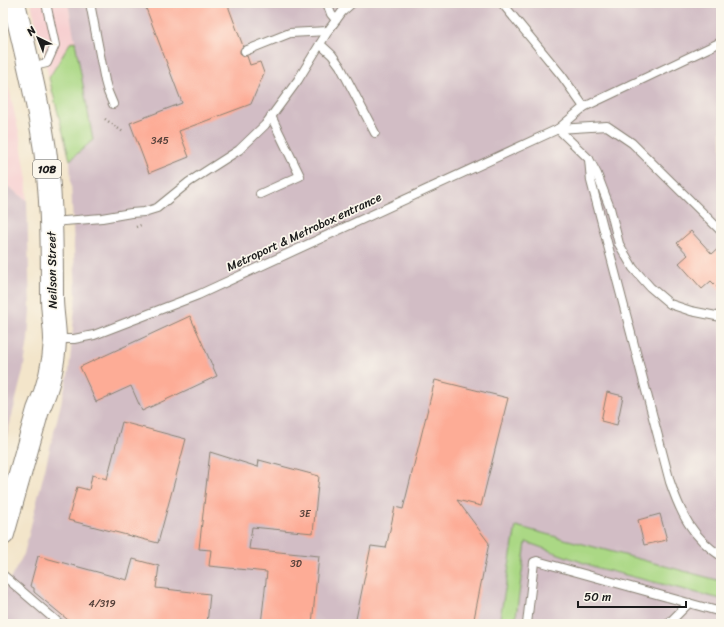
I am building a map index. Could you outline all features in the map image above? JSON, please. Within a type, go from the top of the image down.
[{"type":"main road","name":"Neilson Street","points":[[3,534],[38,410],[44,396],[52,362],[55,339],[52,301],[51,222],[48,174],[42,132],[14,3]]},
{"type":"lane","points":[[29,67],[47,63],[55,45],[46,3]]},
{"type":"lane","points":[[90,3],[105,81],[113,104]]},
{"type":"lane","points":[[327,3],[331,14],[336,20]]},
{"type":"lane","points":[[51,222],[102,218],[131,212],[144,212],[157,208],[189,182],[239,150],[265,125],[298,80],[328,31],[352,3]]},
{"type":"lane","points":[[502,3],[562,76],[584,107]]},
{"type":"lane","points":[[245,51],[290,33],[328,31]]},
{"type":"lane","points":[[558,129],[584,107],[721,42]]},
{"type":"lane","points":[[320,44],[332,55],[340,66],[374,133]]},
{"type":"lane","points":[[260,194],[300,176],[271,116]]},
{"type":"lane","points":[[558,129],[607,126],[632,143],[721,230]]},
{"type":"lane","points":[[558,129],[589,159],[597,174],[610,208],[619,244],[633,268],[650,287],[670,304],[691,311],[721,317]]},
{"type":"lane","name":"Metroport & Metrobox entrance","points":[[55,339],[74,339],[94,335],[198,295],[558,129]]},
{"type":"lane","points":[[589,159],[591,181],[672,488],[680,510],[694,533],[721,556]]},
{"type":"lane","points":[[527,624],[534,562],[537,561],[721,612]]},
{"type":"lane","points":[[3,575],[60,624]]},
{"type":"lane","points":[[668,624],[689,603]]},
{"type":"path","points":[[105,119],[123,132]]},
{"type":"shaded area","points":[[31,3],[68,3],[75,41],[70,43],[49,78]]},
{"type":"shaded area","points":[[68,3],[721,3],[721,581],[517,526],[499,624],[3,624],[3,592],[24,554],[69,371],[76,296],[70,160],[93,140]]},
{"type":"shaded area","points":[[3,63],[20,137],[27,180],[27,200],[3,183]]},
{"type":"shaded area","points":[[3,183],[27,200],[30,310],[28,340],[23,371],[3,452]]},
{"type":"shaded area","points":[[525,542],[598,568],[721,599],[721,624],[515,624]]},
{"type":"green space","points":[[75,41],[93,140],[70,160],[49,78],[70,43]]},
{"type":"green space","points":[[516,526],[721,581],[721,599],[598,568],[526,542],[515,624],[499,624]]},
{"type":"building","points":[[144,3],[227,3],[243,46],[240,53],[247,56],[250,65],[260,62],[264,73],[251,104],[179,131],[189,157],[149,173],[130,123],[182,103]]},
{"type":"building","points":[[691,231],[712,254],[721,246],[721,291],[711,281],[702,289],[679,263],[688,255],[677,243]]},
{"type":"building","points":[[190,316],[217,376],[142,411],[131,386],[96,402],[80,367]]},
{"type":"building","points":[[435,380],[508,398],[481,506],[457,500],[489,543],[473,624],[355,624],[371,546],[386,548],[395,507],[403,509]]},
{"type":"building","points":[[607,392],[623,396],[617,425],[601,421]]},
{"type":"building","points":[[122,422],[186,439],[158,543],[68,520],[77,487],[89,490],[92,475],[107,479]]},
{"type":"building","points":[[210,452],[258,467],[259,460],[319,476],[313,533],[252,527],[249,549],[319,556],[312,624],[261,624],[267,572],[209,566],[211,550],[199,549]]},
{"type":"building","points":[[660,514],[667,540],[644,545],[638,520]]},
{"type":"building","points":[[38,556],[127,580],[133,559],[159,566],[156,588],[210,594],[207,624],[73,624],[34,592],[34,588],[30,586]]}]
